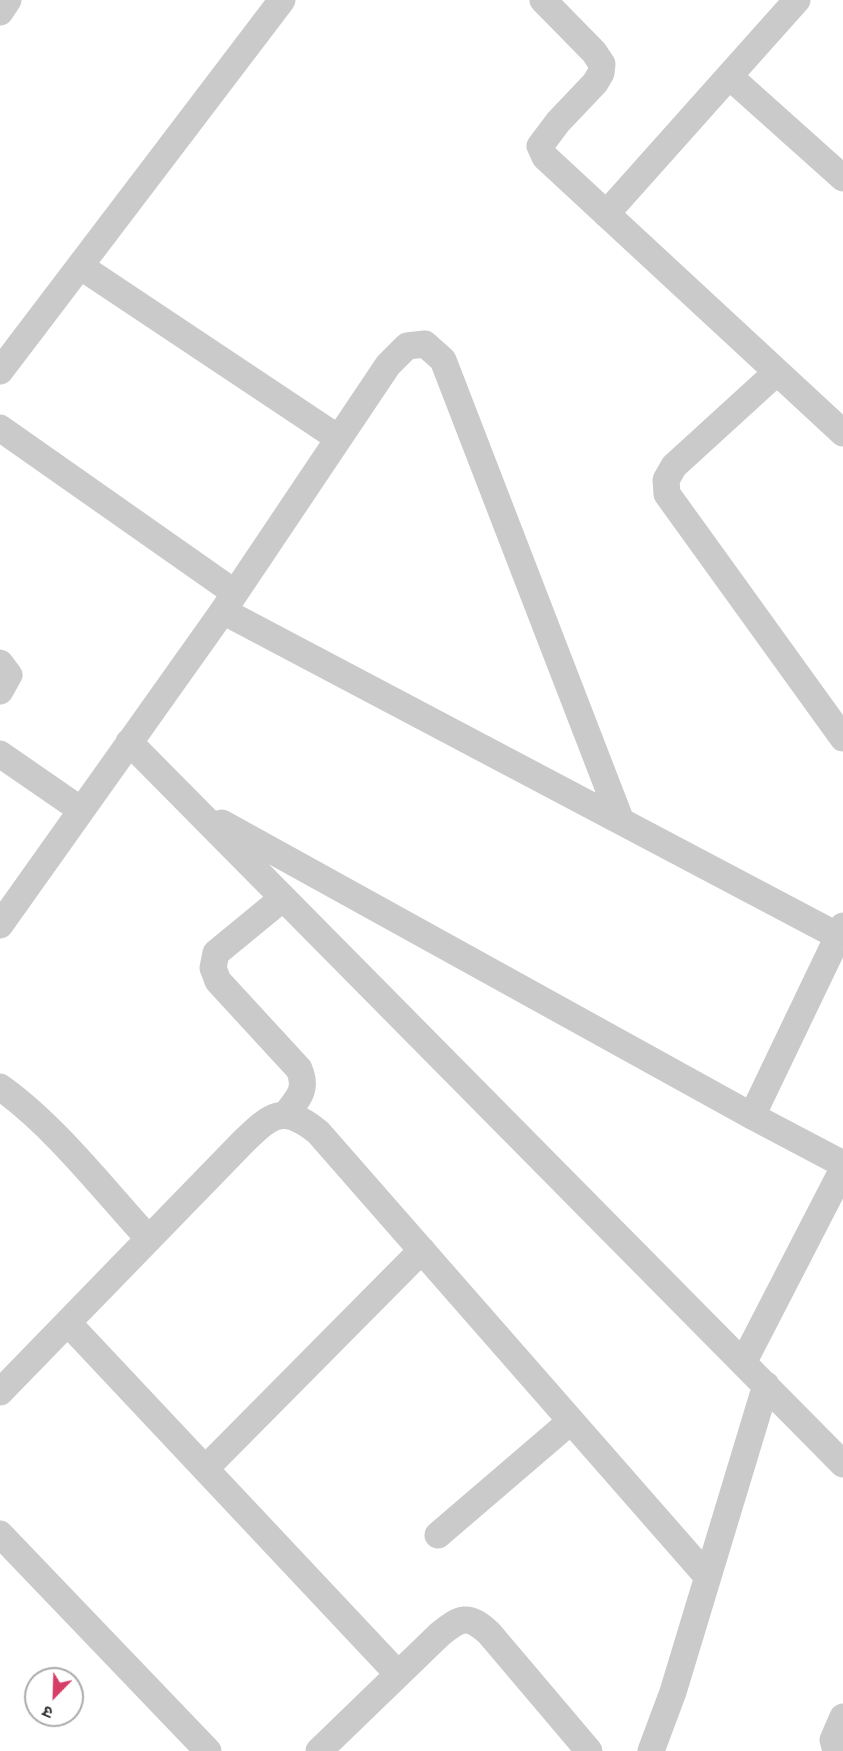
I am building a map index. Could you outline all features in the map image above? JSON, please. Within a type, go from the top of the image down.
[{"type":"street","points":[[0,12],[8,0]]},
{"type":"street","points":[[0,371],[282,0]]},
{"type":"street","points":[[543,0],[594,52],[602,64],[601,73],[595,83],[558,122],[540,146],[545,157],[843,433]]},
{"type":"street","points":[[606,214],[797,0]]},
{"type":"street","points":[[729,76],[843,178]]},
{"type":"street","points":[[80,266],[338,438]]},
{"type":"street","points":[[0,925],[229,602],[388,365],[407,346],[425,344],[444,360],[621,821]]},
{"type":"street","points":[[777,372],[674,466],[666,480],[667,494],[843,738]]},
{"type":"street","points":[[0,429],[229,602],[621,821],[840,931],[752,1116]]},
{"type":"street","points":[[0,663],[9,675],[0,691]]},
{"type":"street","points":[[129,742],[843,1464]]},
{"type":"street","points":[[0,754],[81,810]]},
{"type":"street","points":[[195,808],[843,1164]]},
{"type":"street","points":[[0,1392],[265,1121],[286,1114],[300,1095],[304,1081],[299,1069],[218,981],[213,968],[216,953],[283,898]]},
{"type":"street","points":[[0,1087],[32,1113],[61,1142],[149,1239]]},
{"type":"street","points":[[286,1114],[304,1121],[318,1132],[707,1576]]},
{"type":"street","points":[[743,1363],[843,1169]]},
{"type":"street","points":[[205,1469],[422,1250]]},
{"type":"street","points":[[68,1323],[398,1674]]},
{"type":"street","points":[[651,1751],[673,1692],[766,1385]]},
{"type":"street","points":[[438,1535],[571,1421]]},
{"type":"street","points":[[0,1534],[207,1751]]},
{"type":"street","points":[[319,1751],[455,1621],[466,1619],[478,1623],[489,1633],[585,1750]]},
{"type":"street","points":[[836,1751],[834,1740],[843,1717]]}]
